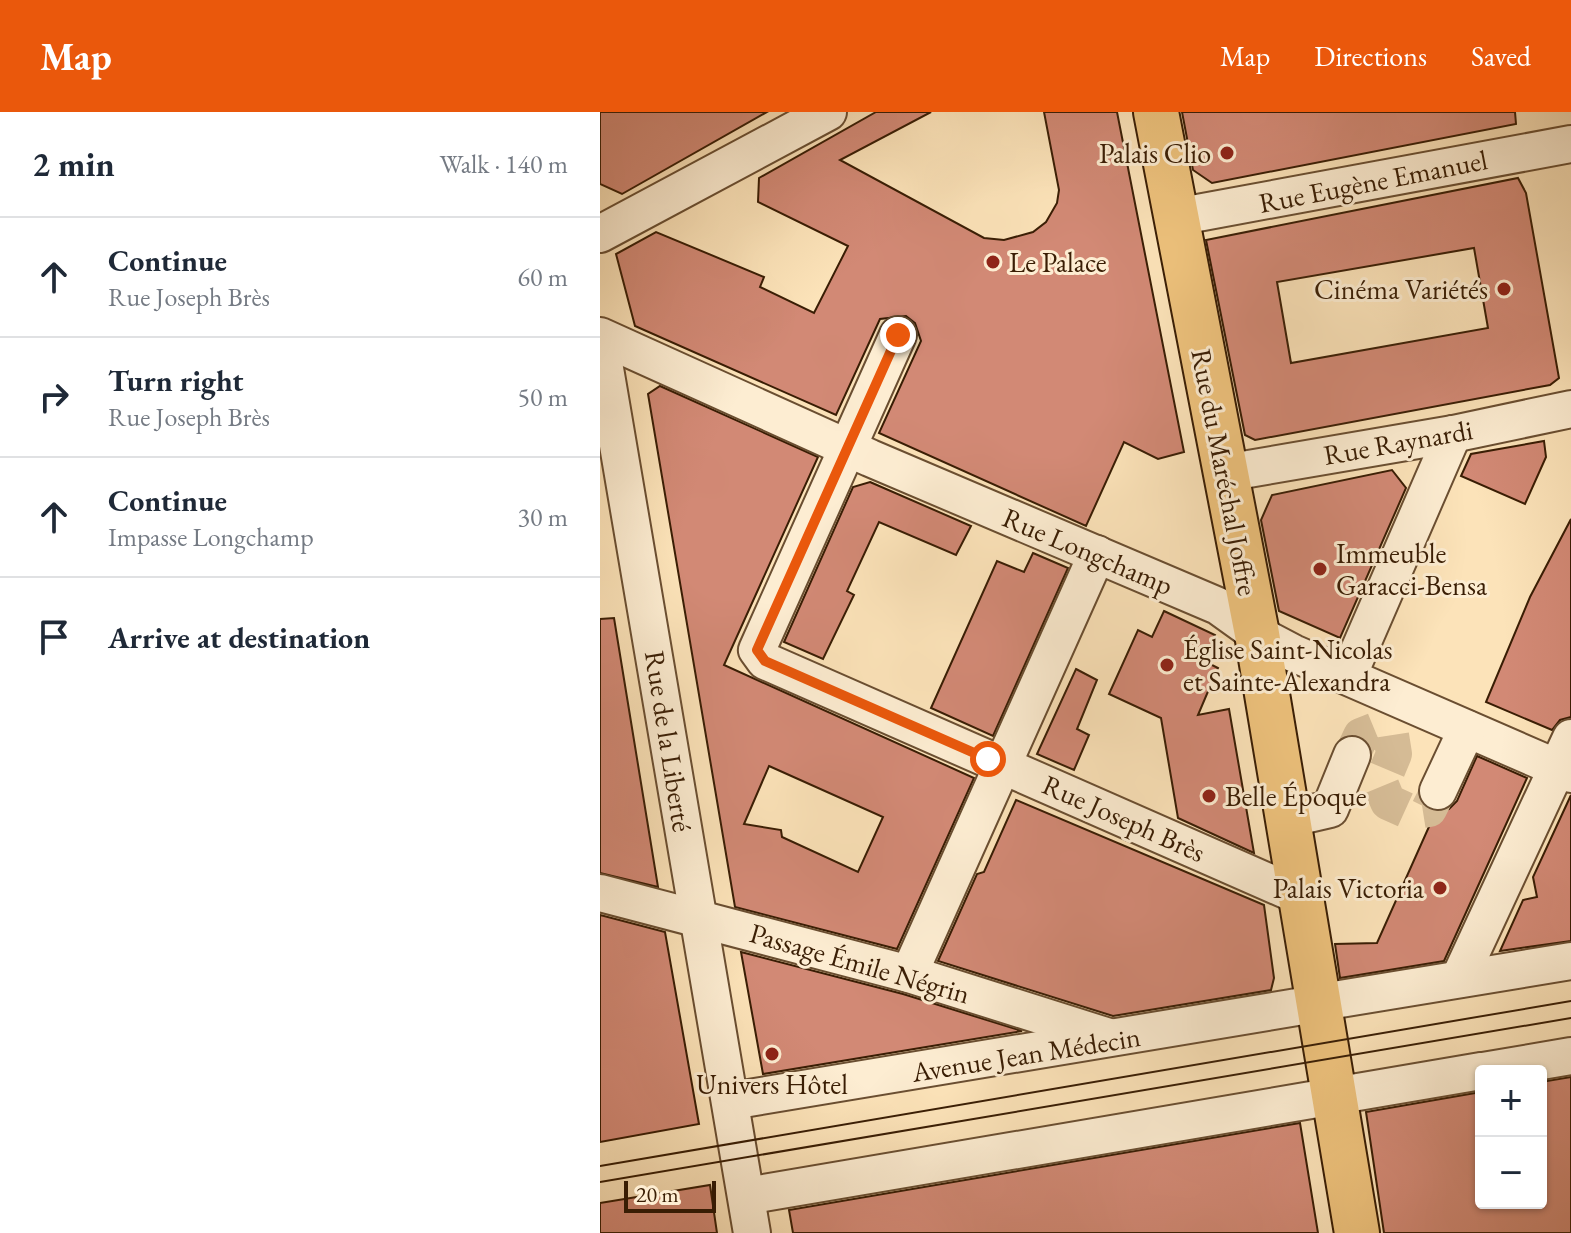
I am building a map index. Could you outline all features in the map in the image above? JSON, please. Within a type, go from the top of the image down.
[{"type":"main road","name":"Rue du Maréchal Joffre","points":[[1156,112],[1257,634],[1357,1233]]},
{"type":"street","points":[[600,234],[828,112]]},
{"type":"street","name":"Rue Eugène Emanuel","points":[[1176,217],[1571,144]]},
{"type":"street","points":[[846,447],[898,335]]},
{"type":"street","name":"Rue Longchamp","points":[[600,337],[846,447],[1218,606],[1257,634],[1467,729],[1567,761]]},
{"type":"street","name":"Rue de la Liberté","points":[[600,337],[614,486],[698,919],[752,1233]]},
{"type":"street","name":"Rue Raynardi","points":[[1225,473],[1453,434],[1571,409]]},
{"type":"street","points":[[1348,676],[1453,434]]},
{"type":"street","name":"Rue Joseph Brès","points":[[846,447],[757,650],[765,661],[1302,897]]},
{"type":"street","points":[[909,974],[1097,554]]},
{"type":"street","points":[[1438,791],[1467,729]]},
{"type":"street","points":[[1287,819],[1330,809],[1352,755]]},
{"type":"street","points":[[1459,979],[1567,761]]},
{"type":"street","name":"Passage Émile Négrin","points":[[600,893],[909,974],[1118,1039]]},
{"type":"street","name":"Avenue Jean Médecin","points":[[743,1099],[1319,1010],[1459,979],[1571,961]]},
{"type":"street","points":[[1518,1065],[1571,1056]]},
{"type":"street","points":[[758,1194],[1475,1072]]},
{"type":"building","points":[[600,112],[767,112],[622,194],[600,184]]},
{"type":"building","points":[[876,112],[931,112],[840,160],[984,238],[1004,240],[1033,232],[1046,222],[1057,203],[1059,190],[1044,112],[1117,112],[1184,452],[1158,459],[1124,442],[1086,526],[879,433],[921,341],[915,323],[906,316],[880,319],[836,415],[635,326],[616,254],[656,232],[764,277],[760,287],[814,313],[848,246],[758,202],[759,178]]},
{"type":"building","points":[[1182,112],[1515,112],[1516,124],[1212,183],[1193,170]]},
{"type":"building","points":[[1518,178],[1526,193],[1559,378],[1550,385],[1255,440],[1245,435],[1206,240]],"holes":[[[1474,248],[1488,328],[1291,363],[1277,282]]]},
{"type":"building","points":[[660,386],[818,457],[724,665],[974,778],[897,949],[735,907],[648,394]],"holes":[[[769,766],[883,817],[858,872],[782,837],[781,830],[744,824]]]},
{"type":"building","points":[[1544,441],[1546,457],[1525,504],[1461,476],[1471,454]]},
{"type":"building","points":[[1392,470],[1406,488],[1340,638],[1279,611],[1261,520],[1272,495]]},
{"type":"building","points":[[870,482],[971,526],[956,555],[879,522],[847,591],[854,595],[823,659],[784,642],[853,487]]},
{"type":"building","points":[[1571,519],[1571,717],[1560,720],[1552,730],[1486,702],[1530,597]]},
{"type":"building","points":[[1033,553],[1068,568],[993,736],[931,708],[997,561],[1024,572]]},
{"type":"building","points":[[1164,611],[1215,635],[1206,662],[1218,668],[1198,715],[1229,709],[1254,853],[1178,818],[1161,718],[1109,694],[1138,630],[1152,637]]},
{"type":"building","points":[[614,618],[658,887],[600,873],[600,619]]},
{"type":"building","points":[[1076,669],[1097,680],[1077,729],[1089,735],[1074,770],[1037,754]]},
{"type":"building","name":"Palais Victoria","points":[[1477,756],[1527,778],[1444,961],[1340,978],[1335,944],[1377,943],[1436,811],[1449,809],[1457,801]]},
{"type":"building","points":[[1571,795],[1571,941],[1500,951],[1523,900],[1537,897],[1533,877]]},
{"type":"building","points":[[1016,800],[1264,905],[1274,978],[1271,990],[1113,1016],[938,961],[977,874],[984,872]]},
{"type":"building","points":[[600,915],[665,932],[699,1124],[600,1142]]},
{"type":"building","points":[[741,952],[903,994],[1022,1031],[763,1074]]},
{"type":"building","points":[[1571,1077],[1571,1233],[1384,1233],[1366,1112],[1475,1093],[1475,1209],[1547,1209],[1547,1081]]},
{"type":"building","points":[[1300,1123],[1318,1233],[793,1233],[789,1210]]},
{"type":"building","points":[[710,1185],[717,1233],[600,1233],[600,1203]]},
{"type":"tunnel","points":[[1352,755],[1361,736],[1378,729],[1391,735],[1394,754],[1381,785],[1388,802],[1410,812],[1429,809],[1438,791]]},
{"type":"tram line","points":[[600,1166],[1571,1001]]},
{"type":"tram line","points":[[600,1182],[1571,1018]]},
{"type":"place","name":"Palais Clio","points":[[1227,153]]},
{"type":"place","name":"Le Palace","points":[[993,262]]},
{"type":"place","name":"Cinéma Variétés","points":[[1504,289]]},
{"type":"place","name":"Immeuble Garacci-Bensa","points":[[1320,569]]},
{"type":"place","name":"Église Saint-Nicolas et Sainte-Alexandra","points":[[1167,665]]},
{"type":"place","name":"Belle Époque","points":[[1209,796]]},
{"type":"place","name":"Palais Victoria","points":[[1440,888]]},
{"type":"place","name":"Univers Hôtel","points":[[772,1054]]},
{"type":"route","points":[[898,335],[757,650],[765,661],[988,759]]}]
